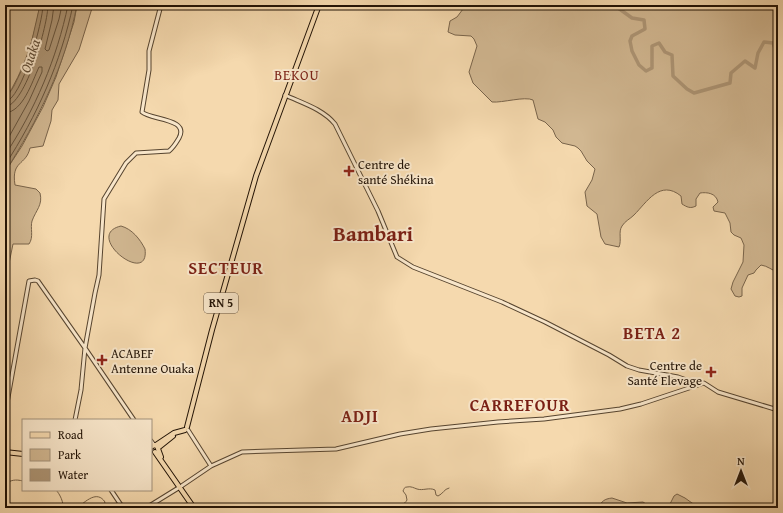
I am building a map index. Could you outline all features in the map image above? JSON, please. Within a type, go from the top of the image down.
[{"type":"main road","name":"RN 5","points":[[187,429],[212,330],[256,176],[319,5]]},
{"type":"main road","points":[[187,429],[153,447],[194,508]]},
{"type":"main road","points":[[5,452],[22,454]]},
{"type":"street","points":[[75,419],[85,348],[99,275],[104,199],[126,163],[136,153],[169,151],[173,148],[180,135],[179,126],[176,123],[150,117],[142,112],[149,70],[149,51],[161,5]]},
{"type":"street","points":[[285,95],[320,111],[329,117],[335,124],[378,211],[397,257],[403,262],[465,289],[502,302],[610,355],[627,366],[639,370],[678,377],[698,384]]},
{"type":"street","points":[[5,414],[29,281],[32,280],[38,281],[133,419]]},
{"type":"street","points":[[146,508],[211,466],[242,452],[336,449],[400,434],[432,429],[544,419],[620,409],[704,383],[718,392],[778,410]]},
{"type":"street","points":[[187,429],[211,466]]},
{"type":"street","points":[[5,490],[6,508]]},
{"type":"street","points":[[112,491],[123,508]]},
{"type":"green space","points":[[5,5],[40,5],[35,30],[23,66],[5,100]]},
{"type":"green space","points":[[77,5],[93,5],[79,50],[59,84],[58,100],[52,110],[51,121],[43,146],[30,148],[28,154],[15,171],[15,185],[36,189],[40,193],[41,201],[32,221],[31,238],[29,244],[13,244],[5,283],[5,172],[22,146],[43,107],[56,77],[74,22]]},
{"type":"green space","points":[[466,5],[778,5],[778,272],[761,265],[754,273],[748,275],[742,288],[742,296],[735,296],[731,289],[743,262],[744,245],[741,238],[731,232],[730,223],[725,213],[714,211],[713,207],[718,202],[717,199],[708,193],[700,193],[696,199],[696,206],[687,207],[682,204],[681,196],[673,191],[660,191],[654,194],[623,224],[620,231],[619,247],[605,244],[601,237],[597,214],[587,206],[585,192],[592,180],[595,169],[587,161],[581,151],[575,146],[562,143],[545,122],[538,119],[533,100],[525,99],[492,102],[473,83],[469,72],[477,46],[474,39],[471,36],[455,35],[448,32],[450,21],[457,17]]},
{"type":"green space","points":[[121,226],[129,229],[141,242],[145,249],[144,260],[138,263],[129,261],[120,256],[113,248],[109,239],[111,231]]},
{"type":"green space","points":[[677,494],[699,508],[668,508],[674,496]]},
{"type":"green space","points":[[612,498],[627,503],[643,502],[648,508],[598,508],[604,501]]},
{"type":"water","name":"Ouaka","points":[[40,5],[77,5],[65,50],[49,92],[28,133],[5,172],[5,100],[14,86],[28,57]]},
{"type":"waterway","points":[[614,5],[632,18],[644,20],[645,29],[632,36],[630,41],[632,51],[639,65],[646,71],[652,68],[652,46],[659,43],[665,52],[672,55],[673,76],[687,89],[694,93],[730,83],[731,73],[745,61],[755,68],[758,53],[764,42],[773,43],[778,57]]},
{"type":"waterway","points":[[5,484],[13,480],[22,481]]},
{"type":"waterway","points":[[394,508],[402,505],[407,500],[403,491],[405,487],[433,489],[438,496],[449,488]]},
{"type":"waterway","points":[[57,491],[63,504],[63,508]]},
{"type":"waterway","points":[[77,508],[91,498],[95,497],[99,497],[105,502],[103,508]]},
{"type":"waterway","points":[[371,508],[379,505],[387,508]]},
{"type":"place","name":"Centre de santé Shékina","points":[[349,171]]},
{"type":"place","name":"ACABEF Antenne Ouaka","points":[[102,360]]},
{"type":"place","name":"Centre de Santé Elevage","points":[[711,372]]},
{"type":"district","name":"BEKOU","points":[[297,75]]},
{"type":"district","name":"Bambari","points":[[373,234]]},
{"type":"district","name":"SECTEUR","points":[[226,268]]},
{"type":"district","name":"BETA 2","points":[[652,333]]},
{"type":"district","name":"CARREFOUR","points":[[520,405]]},
{"type":"district","name":"ADJI","points":[[360,416]]}]
